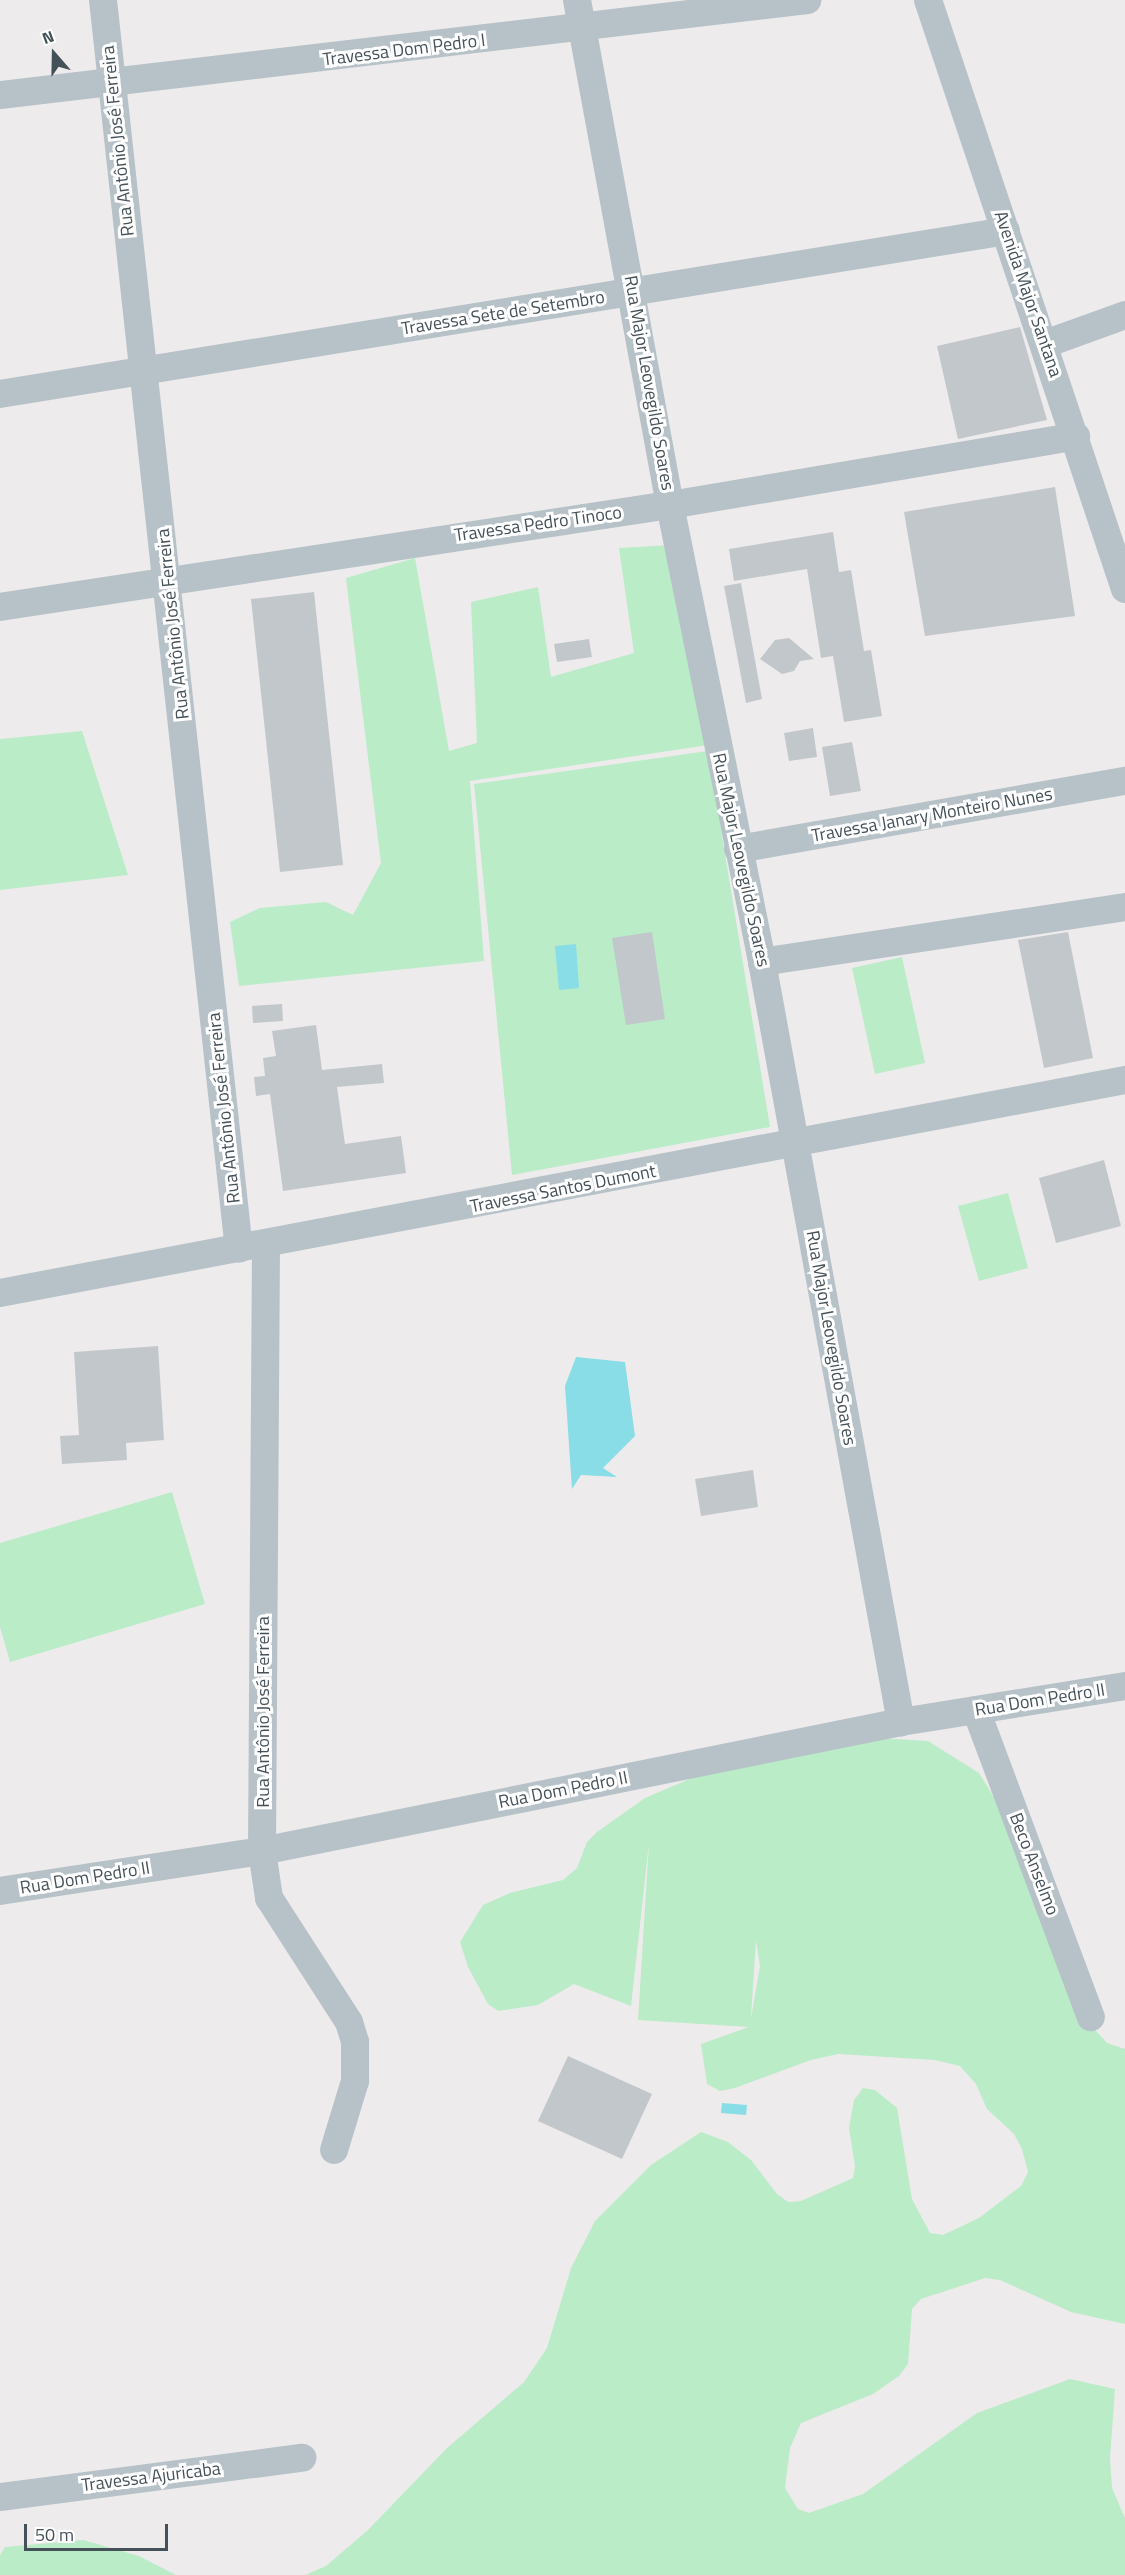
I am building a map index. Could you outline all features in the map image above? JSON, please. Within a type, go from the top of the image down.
[{"type":"street","name":"Rua Antônio José Ferreira","points":[[103,0],[110,84],[169,579],[252,1247],[262,1851],[269,1898],[349,2022],[355,2042],[355,2081],[334,2150]]},
{"type":"street","name":"Rua Major Leovegildo Soares","points":[[577,0],[633,293],[670,505],[762,962],[901,1722]]},
{"type":"street","name":"Travessa Dom Pedro I","points":[[0,95],[583,29],[807,0]]},
{"type":"street","name":"Avenida Major Santana","points":[[928,0],[1076,436],[1125,589]]},
{"type":"street","name":"Travessa Sete de Setembro","points":[[0,394],[1006,231]]},
{"type":"street","points":[[1045,344],[1125,315]]},
{"type":"street","name":"Travessa Pedro Tinoco","points":[[0,607],[169,579],[670,505],[1076,436]]},
{"type":"street","name":"Travessa Janary Monteiro Nunes","points":[[738,849],[1125,781]]},
{"type":"street","points":[[762,962],[1125,907]]},
{"type":"street","name":"Travessa Santos Dumont","points":[[0,1293],[796,1145],[1125,1080]]},
{"type":"street","name":"Rua Dom Pedro II","points":[[0,1891],[262,1851],[901,1722],[1125,1686]]},
{"type":"street","name":"Beco Anselmo","points":[[976,1710],[1091,2017]]},
{"type":"street","name":"Travessa Ajuricaba","points":[[0,2497],[302,2458]]},
{"type":"green space","points":[[672,545],[708,745],[470,781],[484,961],[239,986],[230,922],[260,908],[326,902],[353,915],[381,863],[346,578],[415,558],[449,751],[477,743],[471,602],[538,587],[551,677],[634,653],[619,548]]},
{"type":"green space","points":[[82,731],[128,875],[0,890],[0,739]]},
{"type":"green space","points":[[708,751],[770,1127],[512,1175],[474,784]]},
{"type":"green space","points":[[902,957],[925,1063],[875,1074],[852,968]]},
{"type":"green space","points":[[1008,1193],[1028,1268],[979,1281],[958,1206]]},
{"type":"green space","points":[[172,1492],[205,1604],[10,1662],[0,1627],[0,1543]]},
{"type":"green space","points":[[865,1737],[928,1741],[979,1773],[1000,1807],[1079,2012],[1107,2043],[1125,2049],[1125,2324],[1071,2312],[1000,2280],[985,2278],[921,2299],[912,2309],[908,2364],[899,2376],[873,2394],[801,2423],[790,2448],[785,2488],[798,2509],[809,2513],[863,2494],[977,2413],[1070,2379],[1115,2389],[1110,2458],[1112,2488],[1125,2518],[1125,2575],[305,2575],[326,2566],[368,2530],[447,2448],[524,2382],[547,2348],[571,2268],[595,2221],[651,2165],[701,2132],[728,2142],[751,2160],[777,2194],[788,2202],[801,2201],[853,2178],[855,2166],[849,2128],[854,2100],[863,2088],[875,2090],[897,2108],[912,2199],[930,2233],[943,2235],[979,2218],[1021,2186],[1028,2172],[1022,2149],[1014,2134],[987,2109],[976,2084],[960,2066],[935,2060],[838,2054],[811,2060],[735,2088],[720,2091],[707,2084],[701,2044],[749,2027],[638,2020],[649,1843],[631,2006],[574,1984],[538,2005],[498,2011],[488,2004],[468,1967],[460,1942],[483,1905],[510,1893],[563,1880],[577,1868],[587,1842],[597,1832],[645,1798],[692,1778]],"holes":[[[756,1940],[760,1966],[751,2018]]]},
{"type":"green space","points":[[83,2540],[139,2556],[176,2575],[0,2575],[0,2555],[5,2547]]},
{"type":"water","points":[[576,944],[579,988],[559,990],[555,946]]},
{"type":"water","points":[[576,1357],[625,1362],[635,1436],[603,1468],[617,1477],[581,1475],[572,1489],[565,1386]]},
{"type":"water","points":[[722,2103],[747,2105],[746,2115],[721,2113]]},
{"type":"building","points":[[1020,327],[1047,420],[958,439],[937,346]]},
{"type":"building","points":[[1055,487],[1075,616],[925,636],[904,512]]},
{"type":"building","points":[[833,532],[839,572],[851,570],[864,651],[871,650],[882,716],[844,722],[833,656],[821,658],[807,569],[734,581],[729,549]]},
{"type":"building","points":[[741,583],[762,699],[746,703],[724,586]]},
{"type":"building","points":[[314,592],[343,865],[280,872],[251,599]]},
{"type":"building","points":[[789,638],[814,659],[800,661],[794,671],[782,674],[760,659],[775,640]]},
{"type":"building","points":[[589,639],[592,657],[557,662],[554,644]]},
{"type":"building","points":[[813,728],[817,757],[789,761],[784,733]]},
{"type":"building","points":[[852,742],[861,791],[830,796],[822,747]]},
{"type":"building","points":[[652,932],[665,1019],[626,1025],[612,938]]},
{"type":"building","points":[[1068,932],[1093,1058],[1044,1068],[1018,940]]},
{"type":"building","points":[[282,1004],[283,1021],[253,1023],[252,1006]]},
{"type":"building","points":[[316,1025],[322,1070],[382,1064],[384,1083],[337,1087],[345,1144],[401,1136],[406,1173],[283,1191],[270,1094],[256,1096],[254,1077],[265,1076],[263,1058],[276,1056],[272,1031]]},
{"type":"building","points":[[1104,1160],[1121,1226],[1056,1243],[1039,1178]]},
{"type":"building","points":[[158,1346],[164,1440],[126,1443],[127,1460],[62,1464],[60,1436],[79,1435],[74,1352]]},
{"type":"building","points":[[753,1470],[758,1507],[701,1516],[695,1479]]},
{"type":"building","points":[[568,2056],[652,2094],[622,2159],[538,2121]]}]
